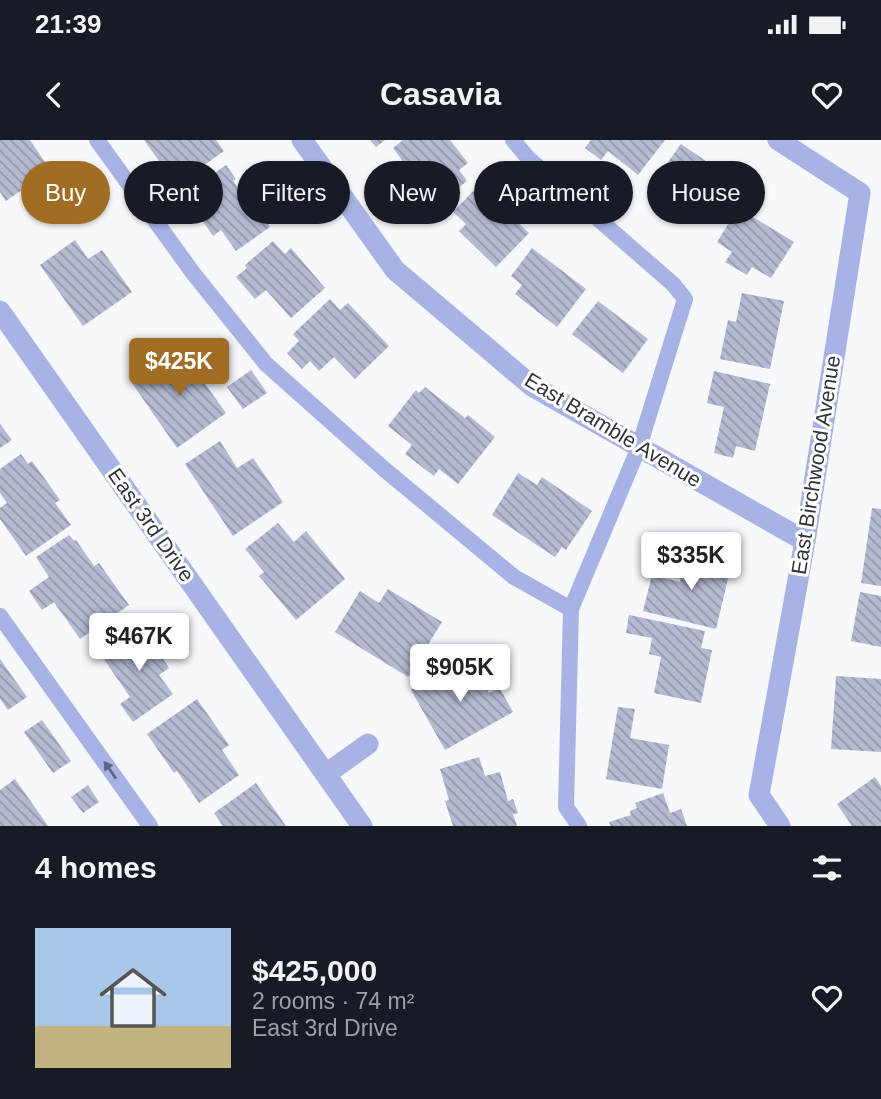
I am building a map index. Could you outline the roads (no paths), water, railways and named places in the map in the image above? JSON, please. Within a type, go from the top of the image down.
[{"type":"street","name":"East Bramble Avenue","points":[[302,140],[395,270],[532,386],[804,541]]},
{"type":"street","name":"East Birchwood Avenue","points":[[779,140],[860,192],[804,541],[759,794],[780,826]]},
{"type":"street","name":"East 3rd Drive","points":[[0,311],[362,826]]},
{"type":"street","points":[[326,774],[368,744]]},
{"type":"lane","points":[[97,140],[193,274],[266,364],[384,469],[514,577],[571,609]]},
{"type":"lane","points":[[513,140],[528,158],[673,284],[685,299],[639,447],[571,609],[566,807],[579,826]]},
{"type":"lane","points":[[0,616],[150,826]]}]
